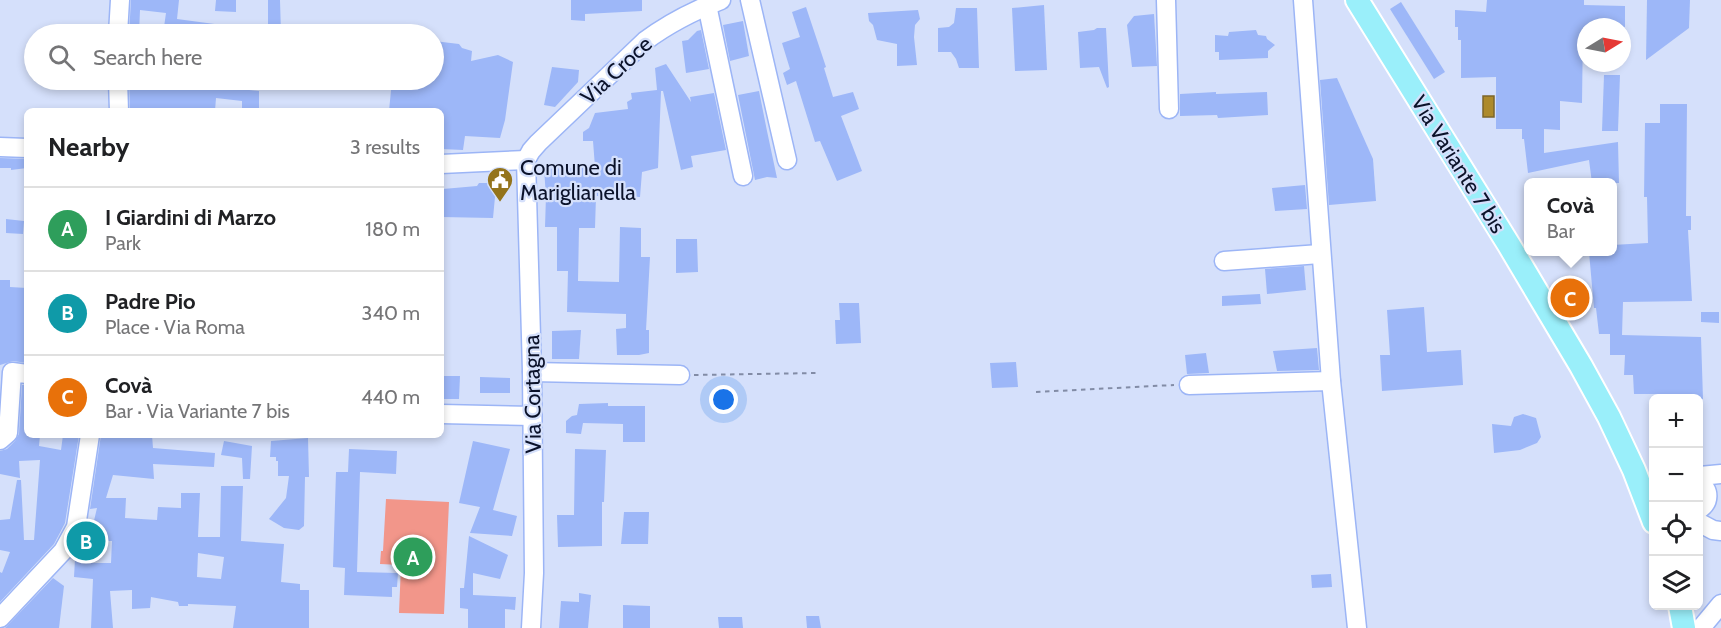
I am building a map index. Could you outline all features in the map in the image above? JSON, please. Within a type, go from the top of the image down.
[{"type":"main road","name":"Via Variante 7 bis","points":[[1357,0],[1581,366],[1647,486],[1650,502]]},
{"type":"main road","points":[[1681,610],[1684,628]]},
{"type":"street","points":[[119,24],[120,0]]},
{"type":"street","points":[[750,0],[787,160]]},
{"type":"street","points":[[1166,0],[1169,109]]},
{"type":"street","points":[[1303,0],[1320,254],[1357,628]]},
{"type":"street","points":[[714,3],[743,176]]},
{"type":"street","name":"Via Croce","points":[[526,160],[538,143],[645,41],[664,27],[714,3]]},
{"type":"street","points":[[118,90],[119,108]]},
{"type":"street","points":[[0,147],[24,148]]},
{"type":"street","points":[[444,164],[526,160]]},
{"type":"street","name":"Via Cortagna","points":[[526,160],[532,372],[534,573],[531,628]]},
{"type":"street","points":[[1224,261],[1320,254]]},
{"type":"street","points":[[0,440],[8,433],[12,372],[24,374]]},
{"type":"street","points":[[532,372],[680,375]]},
{"type":"street","points":[[1189,385],[1331,381]]},
{"type":"street","points":[[444,414],[532,416]]},
{"type":"street","points":[[0,618],[63,551],[76,527],[90,438]]},
{"type":"street","points":[[1703,476],[1721,474]]},
{"type":"street","points":[[1703,485],[1706,488],[1708,498],[1703,507]]},
{"type":"street","points":[[1703,525],[1721,531]]},
{"type":"street","points":[[1701,628],[1721,604]]},
{"type":"path","points":[[680,375],[817,373]]},
{"type":"path","points":[[1036,392],[1189,385]]},
{"type":"shaded area","points":[[1483,96],[1494,96],[1494,117],[1483,117]]},
{"type":"shaded area","points":[[386,499],[449,502],[444,614],[399,613],[401,565],[380,564]]},
{"type":"building","points":[[131,0],[179,0],[177,19],[214,24],[164,24],[166,13],[140,10],[139,24],[130,24]]},
{"type":"building","points":[[216,0],[236,0],[236,12],[215,11]]},
{"type":"building","points":[[268,0],[280,0],[281,24],[268,24]]},
{"type":"building","points":[[571,0],[642,0],[642,11],[585,14],[585,21],[571,20]]},
{"type":"building","points":[[1487,0],[1584,0],[1584,5],[1625,6],[1625,18],[1577,18],[1577,72],[1582,72],[1582,103],[1560,101],[1560,130],[1544,129],[1544,153],[1618,142],[1619,183],[1617,183],[1617,178],[1591,178],[1589,160],[1528,173],[1522,129],[1496,129],[1496,77],[1461,78],[1461,40],[1458,40],[1458,27],[1455,27],[1455,10],[1486,12]]},
{"type":"building","points":[[1647,0],[1690,0],[1689,28],[1646,60]]},
{"type":"building","points":[[1401,2],[1445,72],[1434,79],[1390,9]]},
{"type":"building","points":[[1044,5],[1047,70],[1015,71],[1012,8]]},
{"type":"building","points":[[806,7],[826,67],[824,68],[833,97],[853,92],[859,109],[841,116],[862,171],[837,181],[820,141],[815,142],[796,81],[787,85],[783,73],[790,69],[782,43],[800,37],[792,12]]},
{"type":"building","points":[[956,8],[977,8],[979,68],[959,68],[951,52],[938,52],[938,28],[949,27],[954,23]]},
{"type":"building","points":[[918,10],[920,19],[915,25],[914,37],[917,65],[897,66],[897,44],[877,40],[868,13]]},
{"type":"building","points":[[1154,14],[1157,66],[1132,67],[1127,25],[1134,16]]},
{"type":"building","points":[[743,21],[749,56],[730,61],[723,25]]},
{"type":"building","points":[[1106,28],[1109,87],[1107,88],[1099,67],[1080,68],[1078,32]]},
{"type":"building","points":[[701,30],[709,69],[686,73],[682,41],[688,40]]},
{"type":"building","points":[[1256,30],[1258,35],[1266,36],[1275,45],[1268,51],[1268,58],[1219,60],[1219,52],[1215,52],[1215,35],[1228,36],[1229,32]]},
{"type":"building","points":[[444,42],[459,44],[462,48],[472,51],[471,61],[498,55],[513,62],[505,120],[500,138],[465,136],[463,150],[444,149],[444,108],[389,108],[391,90],[444,90]]},
{"type":"building","points":[[666,64],[691,102],[690,97],[714,93],[726,150],[691,156],[693,167],[681,170],[663,91],[661,91],[658,168],[642,172],[640,197],[596,196],[595,228],[579,228],[578,281],[619,282],[620,227],[641,228],[641,257],[650,257],[646,330],[649,330],[649,353],[617,355],[616,329],[626,328],[626,314],[567,312],[568,271],[557,271],[557,227],[545,227],[544,169],[595,167],[593,141],[583,141],[583,132],[589,128],[595,113],[628,109],[627,102],[632,99],[631,93],[657,90],[655,68]]},
{"type":"building","points":[[552,67],[579,70],[578,82],[555,107],[544,105]]},
{"type":"building","points":[[1604,75],[1620,75],[1618,131],[1602,131]]},
{"type":"building","points":[[1337,78],[1373,159],[1376,201],[1329,205],[1320,80]]},
{"type":"building","points":[[129,90],[259,91],[259,108],[242,108],[242,101],[216,98],[215,108],[130,108]]},
{"type":"building","points":[[759,91],[777,178],[767,177],[755,180],[738,95]]},
{"type":"building","points":[[1216,92],[1216,94],[1267,92],[1268,115],[1218,118],[1217,115],[1180,116],[1180,94]]},
{"type":"building","points":[[1660,104],[1687,104],[1686,216],[1691,216],[1691,230],[1688,230],[1692,301],[1623,302],[1622,335],[1701,337],[1703,394],[1634,394],[1633,375],[1624,375],[1625,355],[1610,355],[1610,334],[1599,334],[1589,256],[1617,256],[1617,245],[1648,243],[1647,197],[1644,197],[1645,123],[1660,123]]},
{"type":"building","points":[[0,158],[24,159],[24,168],[11,170],[11,168],[0,168]]},
{"type":"building","points":[[479,183],[503,183],[503,196],[495,197],[493,218],[444,217],[444,189],[477,186]]},
{"type":"building","points":[[1305,185],[1307,209],[1275,211],[1272,188]]},
{"type":"building","points":[[6,219],[24,221],[23,234],[6,233]]},
{"type":"building","points":[[676,239],[697,239],[698,272],[676,273]]},
{"type":"building","points":[[1304,266],[1306,290],[1267,294],[1265,269]]},
{"type":"building","points":[[0,280],[10,280],[10,287],[24,288],[24,363],[13,361],[0,365]]},
{"type":"building","points":[[1260,294],[1261,304],[1222,306],[1222,296]]},
{"type":"building","points":[[839,303],[859,303],[861,343],[836,344],[835,320],[840,320]]},
{"type":"building","points":[[1424,307],[1427,352],[1461,350],[1463,385],[1382,391],[1380,355],[1390,355],[1387,310]]},
{"type":"building","points":[[1701,312],[1719,312],[1719,323],[1701,322]]},
{"type":"building","points":[[581,330],[579,359],[552,359],[552,331]]},
{"type":"building","points":[[1317,348],[1319,370],[1277,371],[1273,351]]},
{"type":"building","points":[[1206,353],[1209,373],[1187,374],[1185,355]]},
{"type":"building","points":[[1016,362],[1018,387],[992,388],[990,363]]},
{"type":"building","points":[[444,376],[460,376],[459,399],[444,399]]},
{"type":"building","points":[[480,377],[510,378],[510,393],[480,393]]},
{"type":"building","points":[[22,385],[24,385],[24,438],[40,438],[39,446],[61,450],[63,438],[79,438],[65,523],[54,544],[0,602],[0,572],[2,573],[10,552],[0,550],[0,520],[10,519],[17,480],[21,480],[24,540],[34,540],[40,460],[19,461],[20,478],[0,474],[0,451],[7,449],[19,434]]},
{"type":"building","points":[[608,403],[608,406],[645,406],[645,442],[623,442],[623,424],[583,423],[581,434],[566,433],[566,421],[577,415],[579,404]]},
{"type":"building","points":[[1523,414],[1536,418],[1541,437],[1537,443],[1520,450],[1494,453],[1492,424],[1511,426],[1514,417]]},
{"type":"building","points":[[101,438],[152,438],[153,448],[215,453],[214,467],[153,464],[154,479],[113,475],[106,498],[126,498],[125,518],[157,520],[158,507],[181,508],[181,493],[200,493],[198,537],[220,537],[221,486],[243,486],[241,541],[284,544],[281,582],[300,584],[300,590],[309,590],[309,628],[233,628],[236,606],[188,604],[188,606],[179,606],[178,602],[151,597],[150,608],[132,609],[132,590],[110,591],[113,628],[91,628],[93,579],[74,577],[75,559],[86,563],[111,563],[112,541],[103,541],[105,532],[92,529],[97,508],[90,509]],"holes":[[[198,553],[224,557],[221,579],[197,577]]]},
{"type":"building","points":[[308,438],[309,477],[305,477],[304,526],[299,530],[284,528],[269,519],[286,498],[289,476],[278,476],[278,461],[276,457],[270,457],[271,441]]},
{"type":"building","points":[[224,441],[252,446],[250,479],[243,479],[242,458],[221,455]]},
{"type":"building","points":[[473,441],[510,449],[493,510],[517,516],[512,536],[470,533],[480,507],[459,503]]},
{"type":"building","points":[[349,449],[397,451],[396,474],[360,472],[357,572],[398,573],[397,587],[392,587],[392,597],[344,595],[345,568],[333,567],[336,472],[348,472]]},
{"type":"building","points":[[575,449],[606,450],[604,502],[602,502],[602,546],[558,547],[557,515],[574,515]]},
{"type":"building","points":[[624,512],[649,512],[648,544],[621,544]]},
{"type":"building","points":[[469,536],[508,555],[500,579],[473,573],[473,595],[516,597],[515,610],[505,609],[505,628],[468,628],[468,609],[460,608],[460,588],[464,588]]},
{"type":"building","points":[[1331,574],[1332,587],[1312,588],[1311,575]]},
{"type":"building","points":[[53,578],[64,586],[59,628],[5,628]]},
{"type":"building","points":[[579,593],[591,595],[588,628],[559,628],[561,601],[579,602]]},
{"type":"building","points":[[623,605],[650,606],[650,628],[623,628]]},
{"type":"building","points":[[806,616],[819,616],[821,628],[807,628]]},
{"type":"building","points":[[718,617],[742,617],[743,628],[719,628]]},
{"type":"place","name":"Comune di Mariglianella","points":[[500,203]]},
{"type":"place","name":"Covà","points":[[1570,298]]},
{"type":"place","name":"Padre Pio","points":[[86,541]]},
{"type":"place","name":"I Giardini di Marzo","points":[[413,557]]}]
